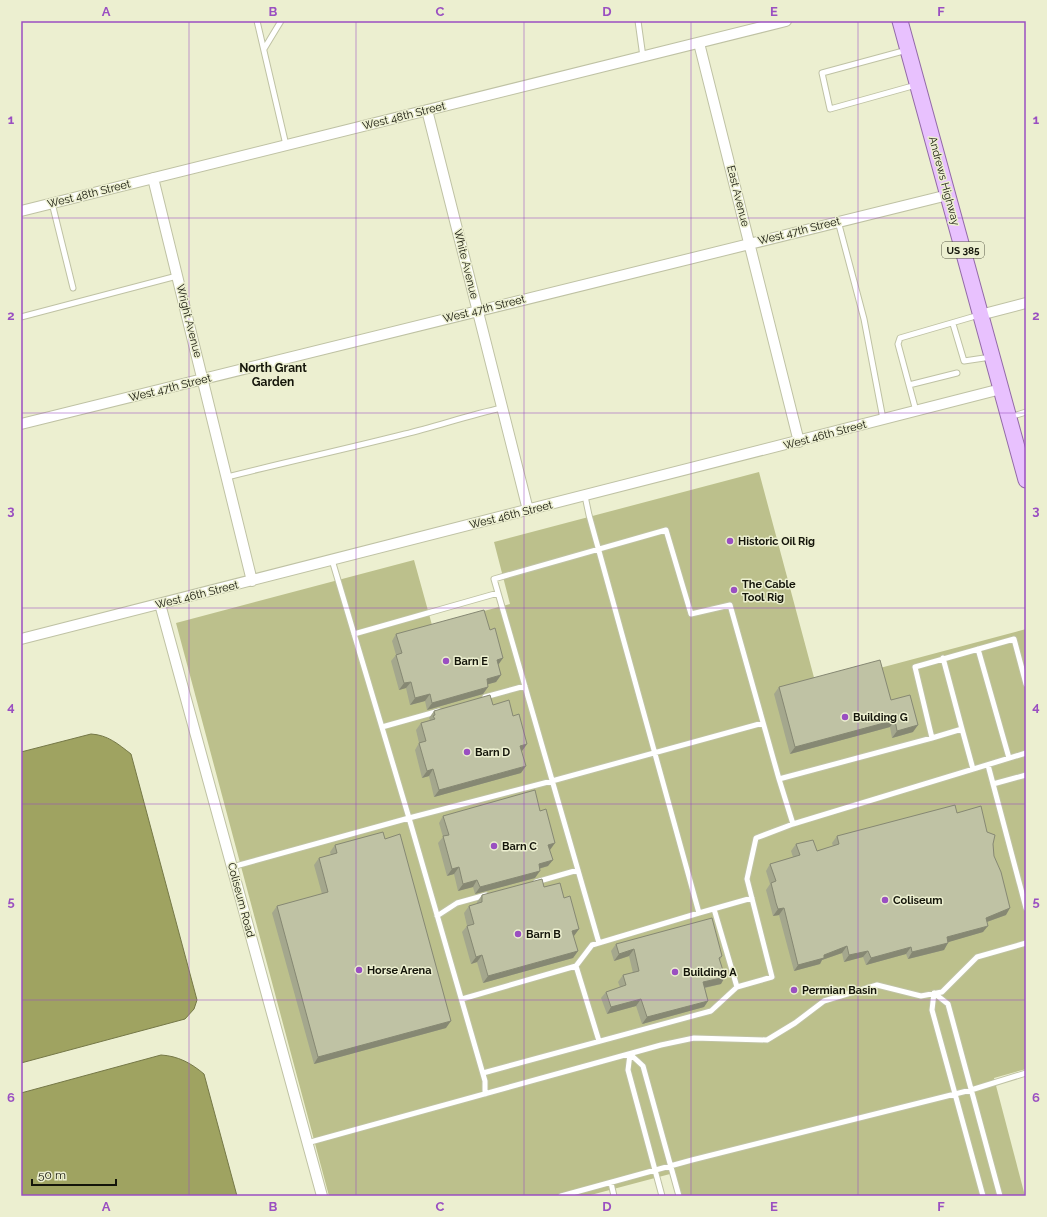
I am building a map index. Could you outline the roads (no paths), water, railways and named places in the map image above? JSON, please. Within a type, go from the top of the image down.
[{"type":"main road","name":"Andrews Highway","points":[[900,21],[980,315],[1025,470]]},
{"type":"street","name":"West 48th Street","points":[[21,211],[786,21]]},
{"type":"street","name":"East Avenue","points":[[699,43],[799,442]]},
{"type":"street","name":"White Avenue","points":[[427,110],[528,510]]},
{"type":"street","name":"Wright Avenue","points":[[153,178],[252,581]]},
{"type":"street","name":"West 47th Street","points":[[21,424],[948,195]]},
{"type":"street","points":[[980,315],[1026,303]]},
{"type":"street","name":"West 46th Street","points":[[21,639],[799,442],[1001,389]]},
{"type":"street","name":"Coliseum Road","points":[[160,604],[322,1196]]},
{"type":"lane","points":[[257,21],[286,145]]},
{"type":"lane","points":[[264,49],[281,21]]},
{"type":"lane","points":[[638,21],[644,57]]},
{"type":"lane","points":[[908,50],[822,73],[830,109],[917,85]]},
{"type":"lane","points":[[52,203],[73,288]]},
{"type":"lane","points":[[838,222],[864,319],[884,420]]},
{"type":"lane","points":[[21,317],[177,276]]},
{"type":"lane","points":[[916,411],[898,344],[900,338],[980,315]]},
{"type":"lane","points":[[953,324],[964,361],[992,356]]},
{"type":"lane","points":[[909,385],[957,373]]},
{"type":"lane","points":[[227,477],[406,434],[470,415],[502,408]]},
{"type":"lane","points":[[1009,417],[1026,412]]},
{"type":"lane","points":[[585,496],[598,549],[699,913]]},
{"type":"lane","points":[[599,943],[494,579],[666,530],[692,614],[730,605],[793,824]]},
{"type":"lane","points":[[332,560],[410,818],[462,999],[483,1073],[485,1094]]},
{"type":"lane","points":[[354,634],[498,594]]},
{"type":"lane","points":[[932,738],[915,667],[1014,639],[1026,684]]},
{"type":"lane","points":[[978,649],[1009,758]]},
{"type":"lane","points":[[943,658],[974,769]]},
{"type":"lane","points":[[480,699],[525,686]]},
{"type":"lane","points":[[382,727],[442,710]]},
{"type":"lane","points":[[232,867],[763,723]]},
{"type":"lane","points":[[779,779],[962,729]]},
{"type":"lane","points":[[483,1073],[711,1011],[737,987],[772,977],[747,879],[756,838],[793,824],[1026,753]]},
{"type":"lane","points":[[988,765],[1026,908]]},
{"type":"lane","points":[[993,784],[1026,775]]},
{"type":"lane","points":[[533,882],[578,870]]},
{"type":"lane","points":[[437,916],[457,903],[495,893]]},
{"type":"lane","points":[[462,999],[576,966],[592,945],[752,898]]},
{"type":"lane","points":[[714,909],[737,987]]},
{"type":"lane","points":[[308,1143],[630,1054],[694,1038],[767,1040],[795,1023],[824,1000],[877,985],[921,996],[942,992],[977,957],[1026,943]]},
{"type":"lane","points":[[576,966],[599,1041]]},
{"type":"lane","points":[[934,993],[948,1004],[1000,1196]]},
{"type":"lane","points":[[934,993],[932,1010],[983,1196]]},
{"type":"lane","points":[[630,1054],[643,1066],[679,1196]]},
{"type":"lane","points":[[630,1054],[628,1070],[662,1196]]},
{"type":"lane","points":[[562,1196],[670,1166],[971,1090],[1026,1073]]},
{"type":"lane","points":[[611,1183],[614,1196]]},
{"type":"place","name":"Historic Oil Rig","points":[[730,541]]},
{"type":"place","name":"The Cable Tool Rig","points":[[734,590]]},
{"type":"place","name":"Barn E","points":[[446,661]]},
{"type":"place","name":"Building G","points":[[845,717]]},
{"type":"place","name":"Barn D","points":[[467,752]]},
{"type":"place","name":"Barn C","points":[[494,846]]},
{"type":"place","name":"Coliseum","points":[[885,900]]},
{"type":"place","name":"Barn B","points":[[518,934]]},
{"type":"place","name":"Horse Arena","points":[[359,970]]},
{"type":"place","name":"Building A","points":[[675,972]]},
{"type":"place","name":"Permian Basin","points":[[794,990]]},
{"type":"district","name":"North Grant Garden","points":[[273,375]]}]
